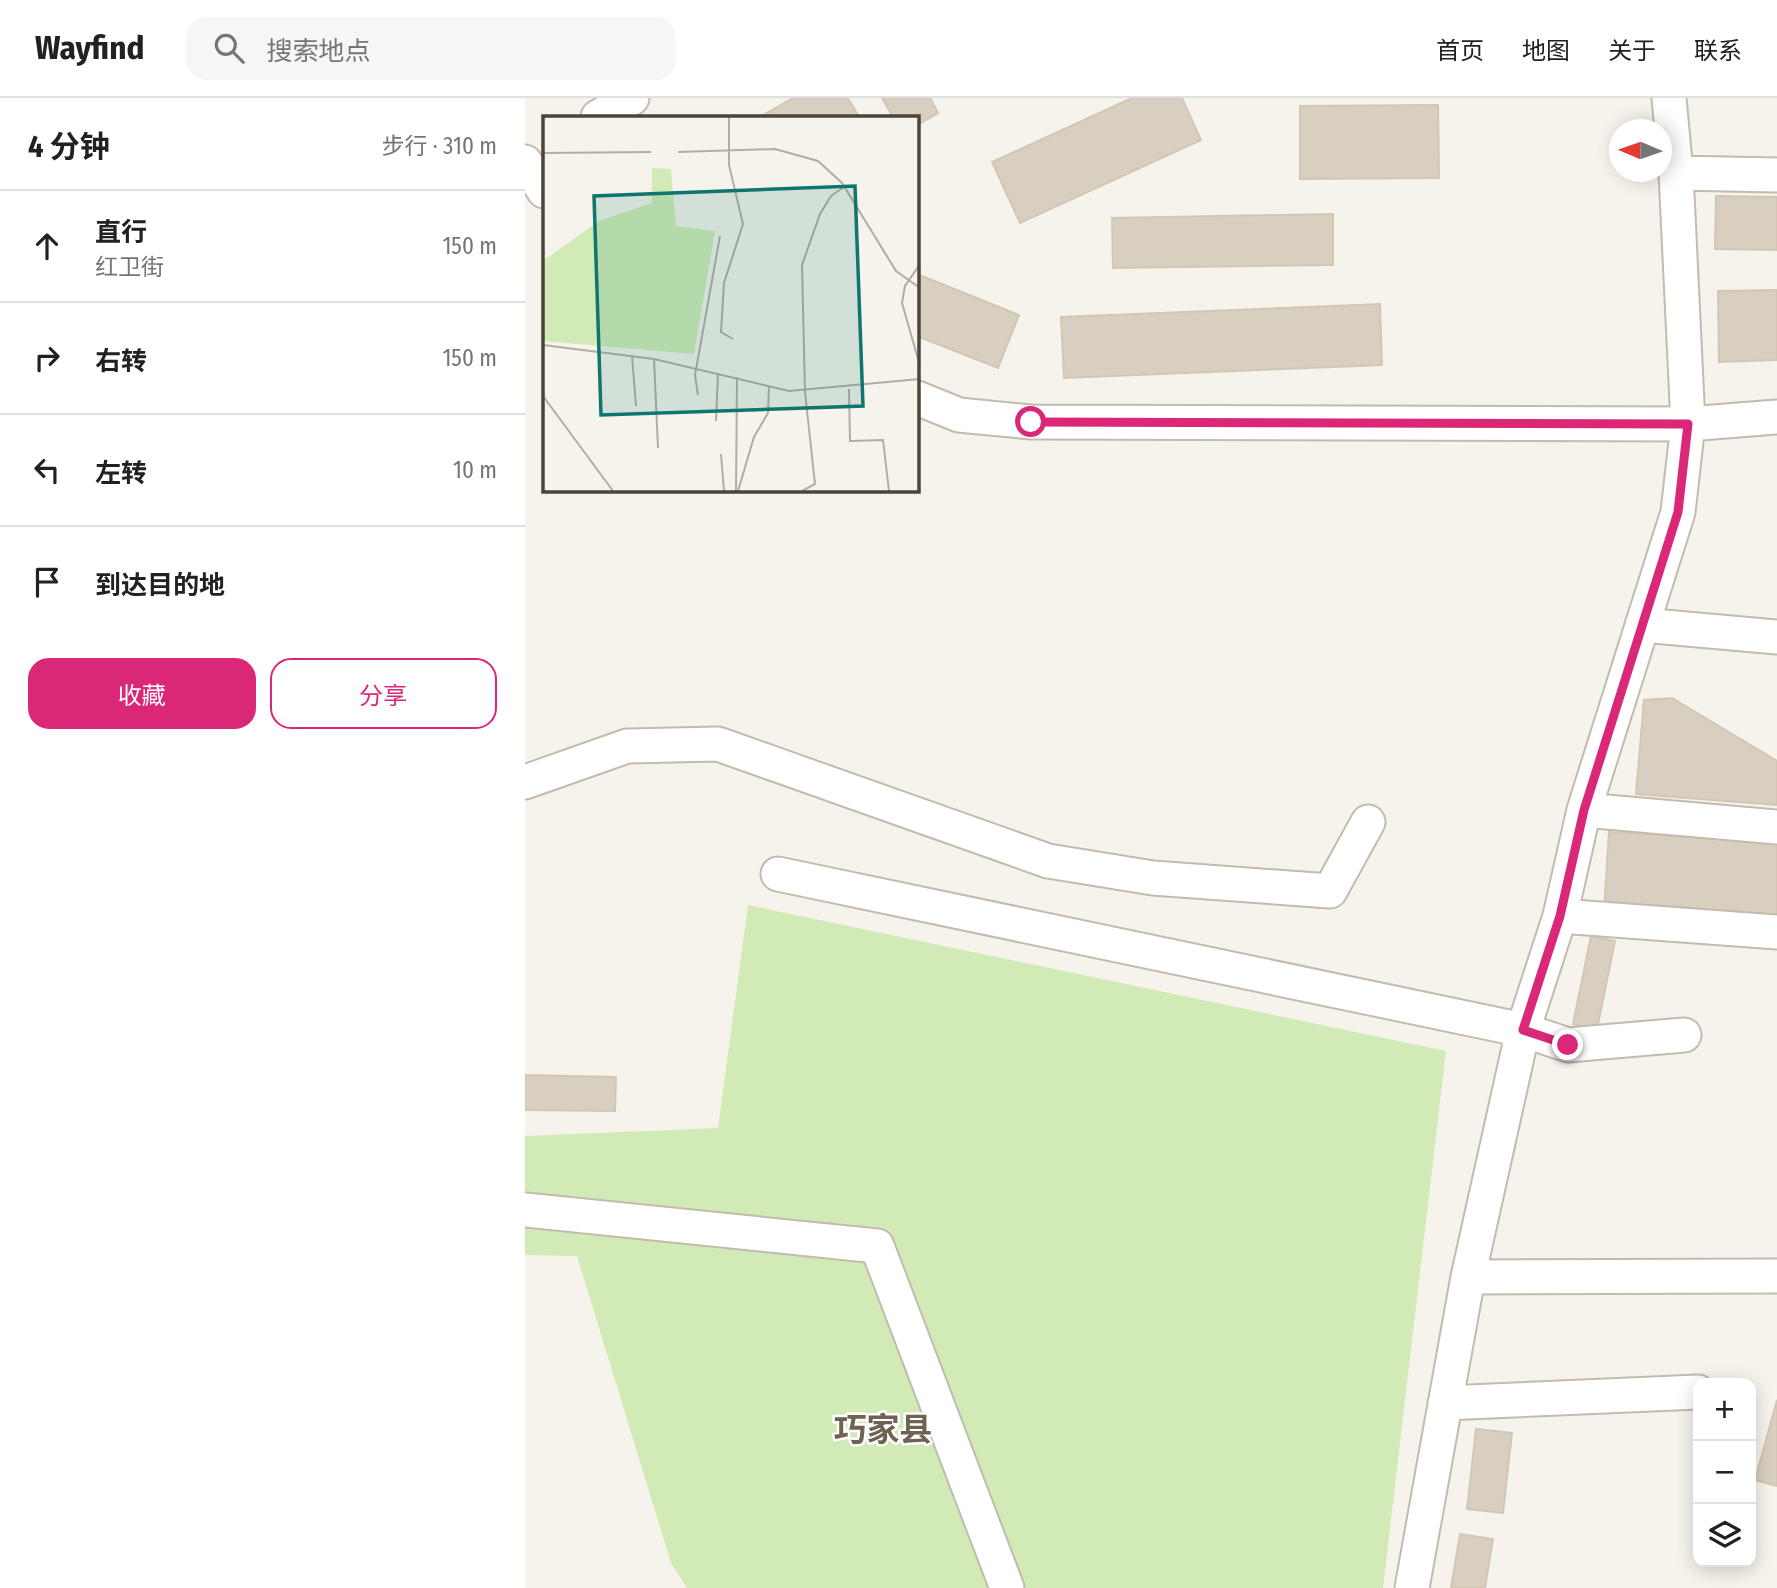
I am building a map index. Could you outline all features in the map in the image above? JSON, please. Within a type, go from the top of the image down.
[{"type":"street","points":[[600,116],[632,98]]},
{"type":"street","points":[[1412,1588],[1468,1277],[1523,1030],[1560,916],[1584,810],[1678,512],[1688,424],[1676,173],[1669,98]]},
{"type":"street","points":[[543,149],[525,160],[543,189]]},
{"type":"street","points":[[1676,173],[1777,175]]},
{"type":"street","points":[[919,399],[959,415],[1031,422],[1688,424],[1777,417]]},
{"type":"street","points":[[1642,625],[1777,637]]},
{"type":"street","points":[[525,782],[627,746],[717,744],[1048,861],[1153,878],[1330,891],[1368,822]]},
{"type":"street","points":[[1584,810],[1777,827]]},
{"type":"street","points":[[778,874],[1523,1030],[1568,1045],[1684,1035]]},
{"type":"street","points":[[1560,916],[1777,932]]},
{"type":"street","points":[[525,1210],[877,1246],[1007,1588]]},
{"type":"street","points":[[1468,1277],[1777,1276]]},
{"type":"street","points":[[1445,1403],[1693,1392]]},
{"type":"green space","points":[[748,905],[1446,1051],[1383,1588],[687,1588],[671,1563],[577,1256],[525,1255],[525,1136],[718,1128]]},
{"type":"building","points":[[793,98],[848,98],[858,116],[762,116]]},
{"type":"building","points":[[882,98],[930,98],[938,113],[919,124],[919,116],[892,116]]},
{"type":"building","points":[[1132,98],[1182,98],[1201,140],[1020,223],[992,162]]},
{"type":"building","points":[[1438,105],[1439,178],[1300,179],[1300,106]]},
{"type":"building","points":[[1716,196],[1777,197],[1777,250],[1715,249]]},
{"type":"building","points":[[1333,214],[1333,265],[1113,268],[1112,218]]},
{"type":"building","points":[[919,275],[1019,315],[998,368],[919,337]]},
{"type":"building","points":[[1777,290],[1777,360],[1719,362],[1718,291]]},
{"type":"building","points":[[1380,304],[1382,365],[1064,378],[1061,317]]},
{"type":"building","points":[[1672,698],[1777,761],[1777,805],[1636,794],[1644,700]]},
{"type":"building","points":[[1609,832],[1777,842],[1777,920],[1604,910]]},
{"type":"building","points":[[1591,936],[1615,941],[1597,1029],[1573,1024]]},
{"type":"building","points":[[525,1075],[616,1077],[615,1111],[525,1110]]},
{"type":"building","points":[[1777,1400],[1777,1486],[1756,1480]]},
{"type":"building","points":[[1476,1429],[1512,1433],[1503,1513],[1467,1509]]},
{"type":"building","points":[[1460,1534],[1493,1539],[1485,1588],[1451,1588]]},
{"type":"district","name":"巧家县","points":[[883,1430]]},
{"type":"route","points":[[1031,422],[1688,424],[1678,512],[1584,810],[1560,916],[1523,1030],[1568,1045]]}]
